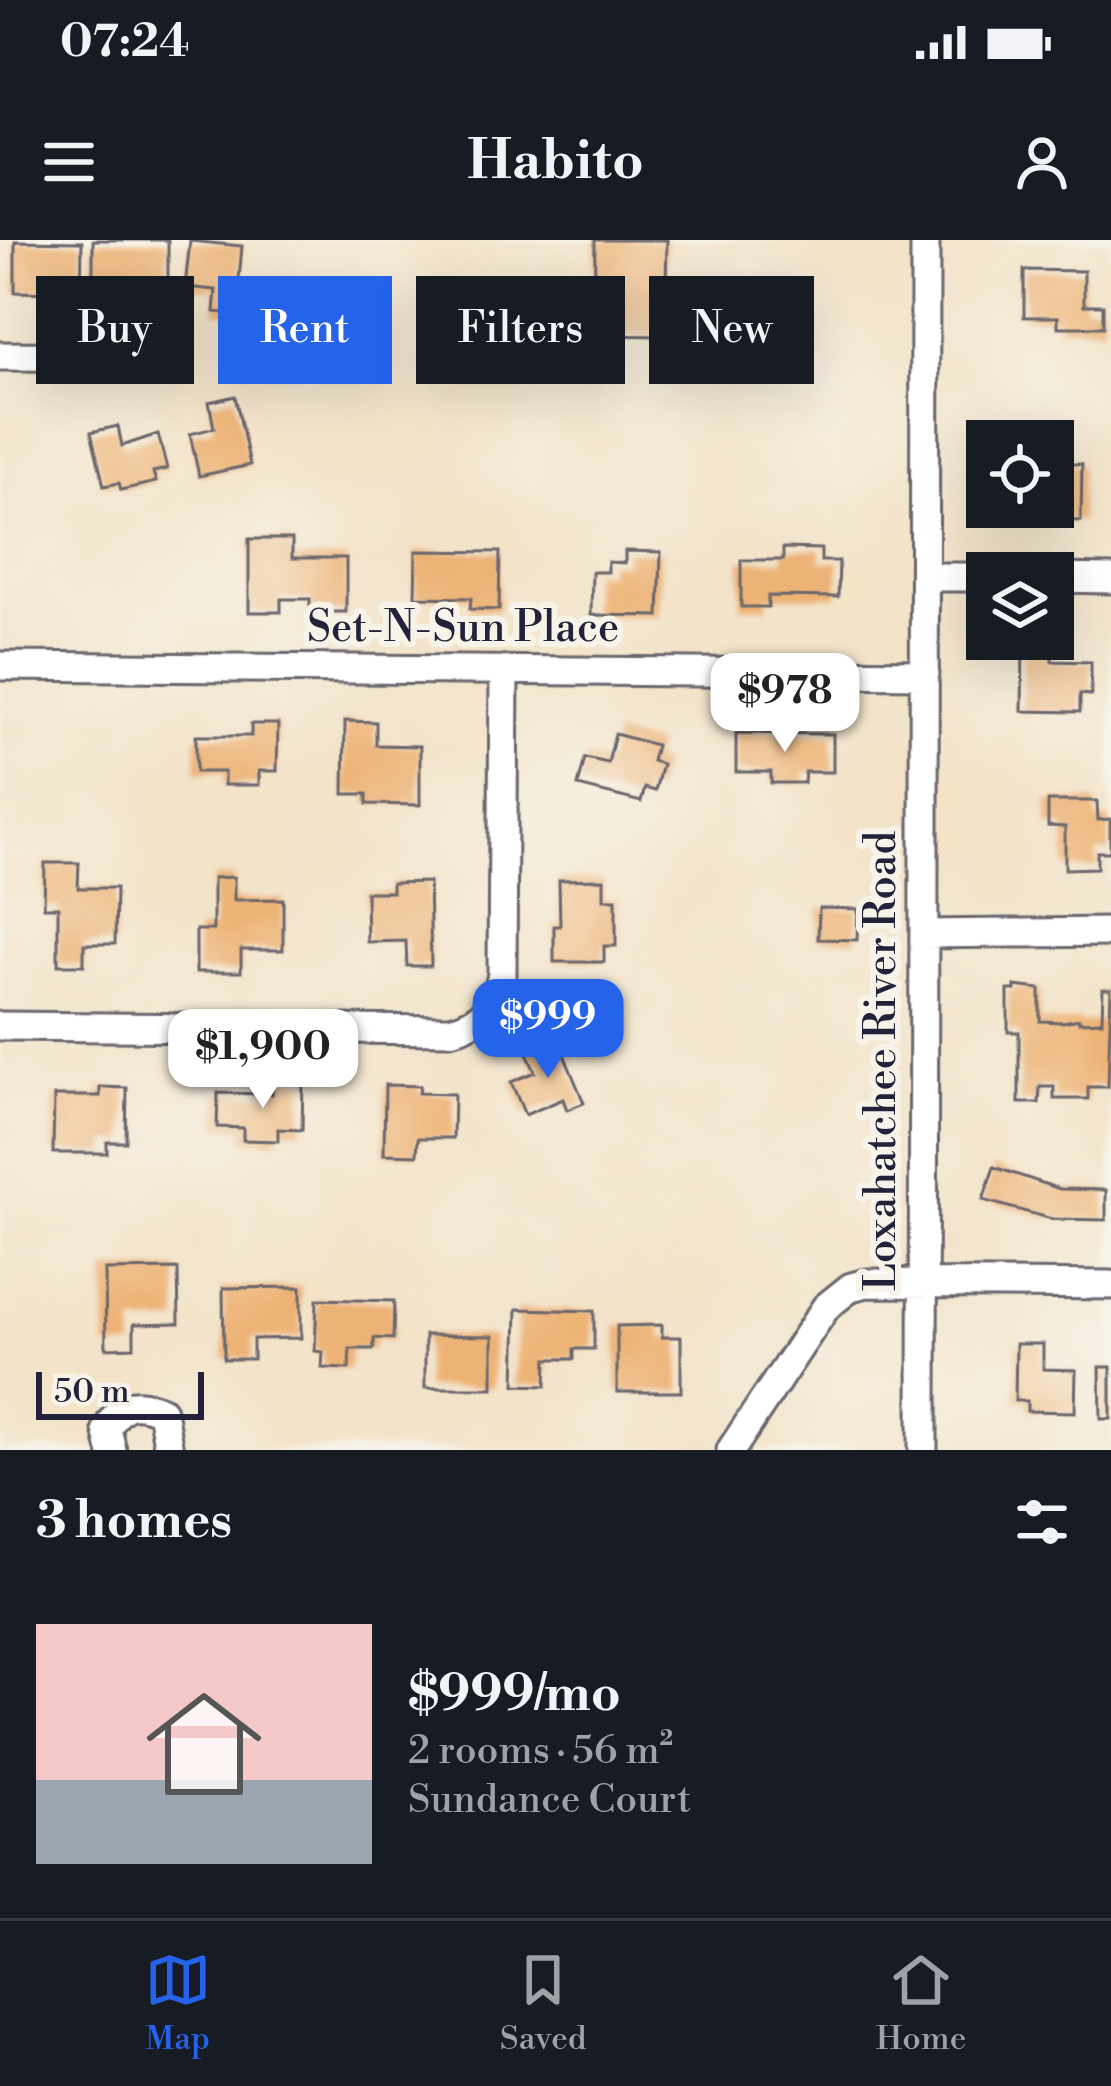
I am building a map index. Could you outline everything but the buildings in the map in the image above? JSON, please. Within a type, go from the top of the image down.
[{"type":"street","name":"Loxahatchee River Road","points":[[923,1450],[925,240]]},
{"type":"street","points":[[0,356],[36,356]]},
{"type":"street","points":[[925,577],[966,578]]},
{"type":"street","points":[[1074,578],[1111,579]]},
{"type":"street","name":"Set-N-Sun Place","points":[[0,666],[925,674]]},
{"type":"street","points":[[0,1026],[450,1030],[481,1017],[493,1004],[502,974],[504,670]]},
{"type":"street","points":[[925,934],[1111,932]]},
{"type":"street","points":[[731,1450],[837,1295],[867,1283],[1111,1285]]},
{"type":"street","points":[[112,1450],[107,1430],[116,1412],[133,1404],[162,1411],[169,1450]]}]
